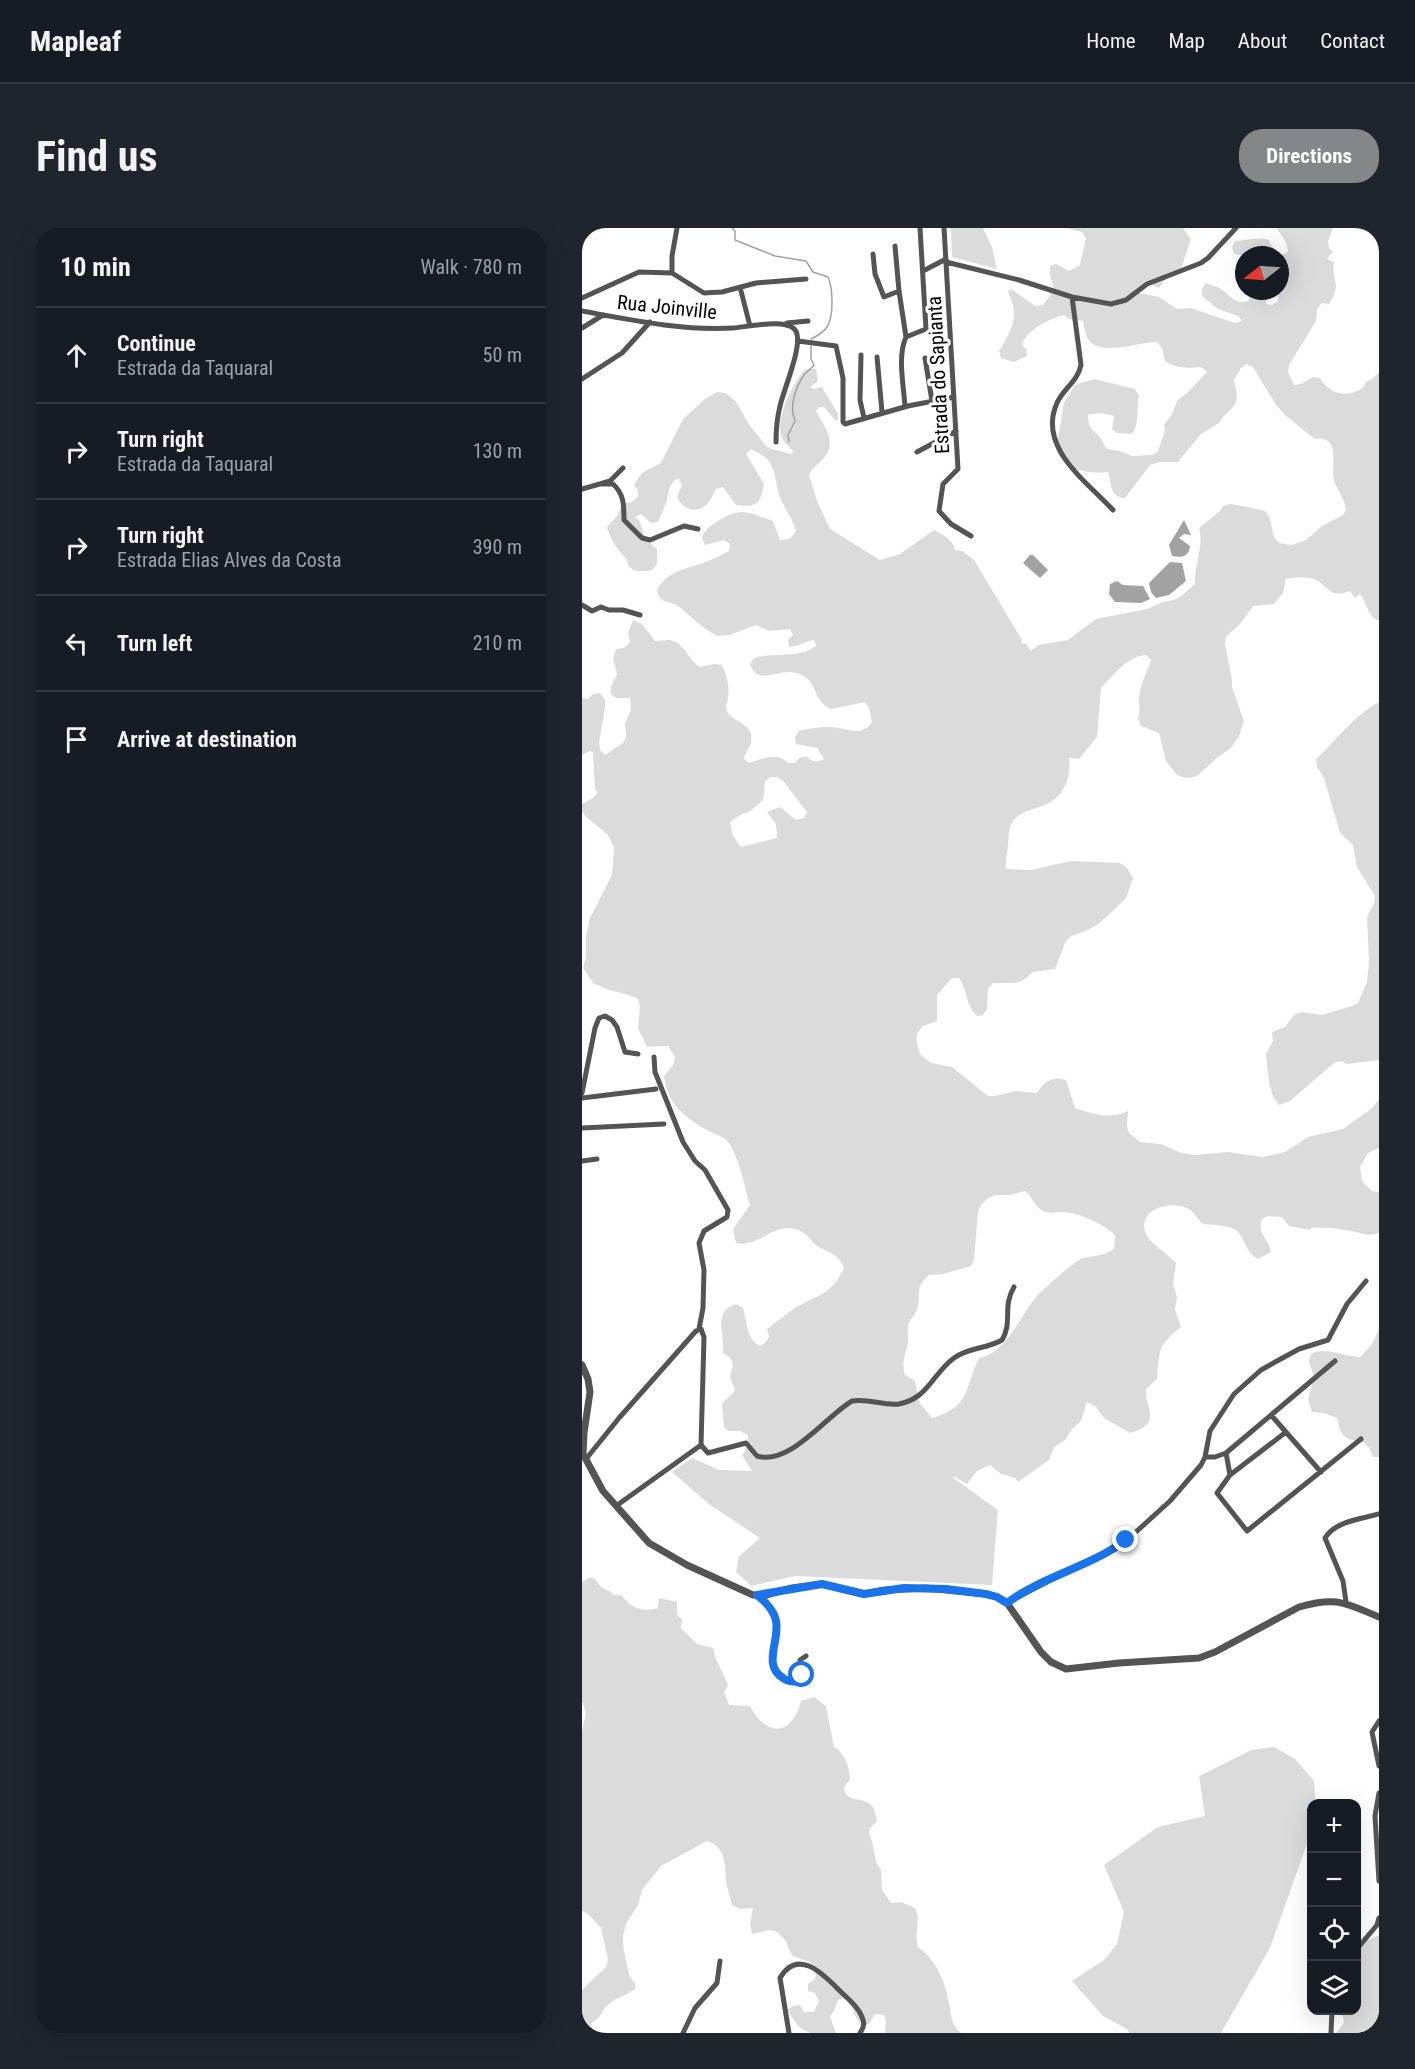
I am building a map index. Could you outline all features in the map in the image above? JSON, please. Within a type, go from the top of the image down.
[{"type":"street","points":[[582,232],[588,228]]},
{"type":"street","points":[[672,273],[672,256],[677,228]]},
{"type":"street","points":[[906,337],[926,329],[920,228]]},
{"type":"street","name":"Estrada do Sapianta","points":[[944,228],[958,470],[943,484],[939,511],[951,524],[971,536]]},
{"type":"street","points":[[923,271],[946,261],[1072,297],[1110,304],[1120,303],[1147,284],[1201,263],[1236,228]]},
{"type":"street","points":[[895,246],[906,337],[902,360],[905,407]]},
{"type":"street","points":[[873,254],[875,274],[884,297],[899,291]]},
{"type":"street","points":[[582,298],[632,273],[672,273],[704,293],[722,292],[756,283],[806,279]]},
{"type":"street","points":[[740,287],[750,326]]},
{"type":"street","points":[[1072,297],[1081,365],[1078,375],[1057,401],[1052,416],[1052,434],[1062,455],[1113,510]]},
{"type":"street","name":"Rua Joinville","points":[[582,311],[650,322],[710,328],[808,321]]},
{"type":"street","points":[[582,328],[603,315]]},
{"type":"street","points":[[582,379],[622,353],[650,322]]},
{"type":"street","points":[[776,442],[778,414],[798,340],[794,328],[779,324]]},
{"type":"street","points":[[798,340],[836,346],[843,378],[843,422],[845,424],[882,412],[954,397]]},
{"type":"street","points":[[861,355],[860,400],[864,418]]},
{"type":"street","points":[[877,357],[882,412]]},
{"type":"street","points":[[924,358],[932,401]]},
{"type":"street","points":[[916,452],[956,431]]},
{"type":"street","points":[[582,489],[610,481],[623,468]]},
{"type":"street","points":[[600,484],[613,484],[619,490],[623,497],[624,520],[642,538],[650,540],[684,526],[698,529]]},
{"type":"street","points":[[582,605],[592,610],[601,607],[640,615]]},
{"type":"street","points":[[582,1093],[594,1028],[599,1018],[605,1016],[612,1020],[617,1027],[625,1052],[638,1054]]},
{"type":"street","points":[[584,1457],[699,1329],[704,1290],[704,1270],[699,1243],[701,1234],[716,1222],[727,1217],[728,1210],[705,1170],[695,1161],[683,1142],[655,1072],[654,1057]]},
{"type":"street","points":[[582,1098],[656,1089]]},
{"type":"street","points":[[582,1128],[664,1124]]},
{"type":"street","points":[[582,1161],[597,1159]]},
{"type":"street","points":[[1007,1603],[1083,1563],[1110,1552],[1170,1501],[1201,1465],[1205,1457],[1210,1431],[1234,1394],[1261,1370],[1276,1361],[1299,1349],[1328,1340],[1347,1304],[1366,1281]]},
{"type":"street","points":[[699,1329],[704,1333],[700,1445],[708,1454],[746,1443],[757,1456],[771,1456],[792,1449],[852,1401],[897,1404],[928,1389],[941,1368],[956,1357],[968,1350],[1002,1340],[1006,1331],[1007,1300],[1014,1287]]},
{"type":"street","points":[[1205,1457],[1215,1457],[1226,1453],[1335,1361]]},
{"type":"street","points":[[582,1365],[588,1378],[590,1392],[584,1433],[584,1457],[596,1479],[616,1506],[649,1543],[687,1565],[747,1593],[757,1595],[822,1584],[864,1594],[904,1588],[946,1589],[986,1594],[1007,1603],[1041,1652],[1051,1662],[1066,1669],[1199,1658],[1215,1652],[1299,1607],[1327,1601],[1346,1602],[1379,1617]]},
{"type":"street","points":[[1271,1415],[1321,1472]]},
{"type":"street","points":[[1286,1432],[1230,1475],[1217,1493],[1248,1531],[1361,1439]]},
{"type":"street","points":[[616,1506],[700,1445]]},
{"type":"street","points":[[1226,1453],[1230,1475]]},
{"type":"street","points":[[1346,1602],[1343,1581],[1325,1538],[1329,1532],[1340,1525],[1379,1514]]},
{"type":"street","points":[[757,1595],[767,1604],[776,1619],[777,1629],[772,1662],[775,1672],[785,1680],[795,1682],[801,1680],[800,1660],[806,1656]]},
{"type":"street","points":[[1379,1721],[1372,1732],[1379,1766]]},
{"type":"street","points":[[1379,1792],[1375,1816],[1379,1881]]},
{"type":"street","points":[[1361,1944],[1373,1930],[1379,1918]]},
{"type":"street","points":[[683,2033],[696,2008],[717,1983],[720,1961]]},
{"type":"street","points":[[789,2033],[780,1978],[790,1967],[802,1964],[814,1967],[851,2001],[863,2019],[864,2026],[860,2033]]},
{"type":"street","points":[[1330,2033],[1332,2015]]},
{"type":"shaded area","points":[[951,228],[983,228],[992,247],[997,269],[952,257]]},
{"type":"shaded area","points":[[1066,228],[1183,228],[1191,239],[1180,272],[1167,277],[1159,288],[1147,282],[1139,293],[1159,297],[1177,309],[1191,308],[1235,323],[1242,321],[1238,316],[1218,309],[1202,296],[1202,289],[1206,283],[1221,289],[1240,302],[1266,300],[1266,304],[1272,305],[1278,300],[1289,300],[1289,246],[1286,246],[1277,228],[1333,228],[1328,241],[1329,248],[1333,252],[1327,259],[1334,262],[1335,291],[1329,304],[1322,303],[1317,309],[1316,321],[1289,365],[1288,372],[1294,385],[1313,377],[1320,378],[1329,388],[1345,394],[1363,388],[1366,382],[1379,372],[1379,621],[1370,613],[1360,594],[1355,598],[1350,591],[1334,593],[1316,580],[1305,577],[1286,579],[1283,593],[1274,604],[1253,606],[1241,623],[1226,637],[1225,644],[1232,687],[1244,721],[1239,736],[1231,748],[1197,776],[1190,778],[1176,774],[1166,761],[1159,733],[1141,726],[1138,718],[1140,690],[1151,660],[1146,655],[1139,656],[1121,667],[1101,688],[1097,737],[1079,759],[1069,758],[1068,779],[1062,791],[1052,801],[1020,814],[1013,821],[1009,832],[1006,869],[1031,870],[1071,861],[1120,863],[1126,867],[1133,878],[1126,898],[1097,925],[1071,936],[1066,941],[1055,969],[1033,972],[1022,981],[1015,983],[993,983],[988,988],[987,1009],[983,1015],[977,1016],[973,1012],[959,978],[952,978],[937,995],[937,1021],[923,1026],[918,1032],[916,1039],[920,1054],[931,1063],[952,1067],[988,1096],[1016,1091],[1037,1093],[1049,1080],[1066,1080],[1075,1108],[1108,1116],[1128,1111],[1129,1133],[1140,1142],[1161,1144],[1181,1153],[1195,1155],[1228,1152],[1263,1157],[1285,1152],[1308,1137],[1343,1129],[1371,1109],[1379,1099],[1379,1148],[1368,1153],[1360,1167],[1362,1181],[1372,1191],[1379,1192],[1379,1233],[1368,1235],[1326,1228],[1311,1228],[1311,1230],[1289,1226],[1282,1217],[1268,1216],[1262,1219],[1261,1229],[1271,1252],[1258,1259],[1250,1253],[1240,1234],[1234,1229],[1203,1224],[1189,1209],[1180,1206],[1164,1206],[1156,1209],[1150,1213],[1144,1226],[1148,1237],[1176,1263],[1173,1284],[1177,1297],[1175,1310],[1181,1327],[1161,1349],[1157,1379],[1146,1389],[1150,1414],[1147,1425],[1130,1433],[1104,1418],[1096,1407],[1087,1402],[1081,1421],[1065,1440],[1054,1447],[1049,1460],[1018,1482],[1015,1478],[1001,1474],[990,1465],[977,1471],[967,1484],[952,1477],[998,1510],[992,1585],[795,1576],[751,1586],[736,1572],[739,1556],[760,1538],[710,1505],[672,1472],[692,1458],[719,1470],[752,1471],[742,1455],[748,1447],[748,1435],[740,1431],[728,1431],[724,1427],[722,1404],[735,1390],[730,1377],[733,1364],[730,1358],[723,1353],[721,1324],[724,1312],[736,1304],[743,1308],[752,1339],[760,1346],[769,1337],[767,1329],[796,1307],[826,1292],[837,1281],[844,1268],[836,1256],[816,1245],[804,1233],[792,1229],[775,1231],[744,1244],[736,1243],[733,1229],[750,1205],[730,1144],[692,1121],[673,1102],[664,1076],[673,1065],[675,1057],[668,1046],[647,1047],[638,1028],[640,1007],[638,999],[594,984],[583,968],[590,918],[612,875],[614,847],[608,835],[582,811],[582,804],[598,792],[595,789],[593,752],[582,755],[582,698],[588,699],[593,694],[600,693],[605,700],[599,743],[600,750],[605,755],[623,743],[626,737],[625,723],[631,710],[630,698],[616,698],[611,694],[611,687],[617,674],[613,659],[616,649],[624,648],[630,642],[628,633],[633,620],[642,624],[655,641],[675,642],[700,667],[722,665],[728,684],[727,711],[750,731],[750,744],[744,759],[749,763],[775,757],[784,759],[788,763],[795,763],[799,758],[806,756],[814,761],[824,759],[817,748],[796,744],[795,738],[798,731],[834,727],[858,731],[868,727],[872,722],[865,702],[831,709],[822,703],[810,682],[803,676],[791,672],[767,676],[757,674],[750,664],[754,658],[802,653],[816,646],[814,640],[789,647],[788,640],[793,635],[790,629],[769,631],[756,625],[730,635],[717,636],[677,605],[659,597],[657,590],[661,583],[672,574],[729,551],[730,544],[724,540],[705,545],[702,538],[708,528],[726,516],[745,512],[773,521],[780,540],[790,538],[796,531],[781,500],[772,467],[764,457],[751,449],[746,454],[764,484],[759,500],[753,505],[736,505],[723,487],[716,489],[705,506],[697,510],[689,509],[677,497],[682,485],[678,478],[670,487],[658,522],[651,523],[641,514],[635,517],[639,520],[646,540],[657,549],[657,564],[652,570],[640,571],[630,567],[607,527],[617,516],[623,502],[630,503],[638,497],[638,491],[634,485],[642,473],[661,463],[683,419],[705,399],[717,392],[726,393],[736,402],[750,426],[768,448],[792,454],[793,451],[781,436],[781,419],[791,391],[806,369],[816,369],[818,381],[810,387],[814,389],[822,387],[838,414],[836,421],[824,407],[819,407],[816,411],[830,441],[827,454],[809,475],[817,501],[830,529],[880,560],[900,554],[934,530],[944,536],[950,540],[955,550],[962,551],[974,560],[1022,640],[1021,643],[1026,644],[1031,651],[1038,645],[1068,640],[1096,619],[1147,609],[1180,597],[1195,584],[1200,543],[1199,528],[1223,506],[1230,504],[1265,511],[1269,516],[1274,537],[1279,543],[1292,545],[1306,540],[1322,526],[1343,515],[1346,509],[1335,483],[1332,447],[1329,442],[1324,439],[1315,439],[1286,416],[1276,405],[1253,367],[1246,364],[1234,380],[1236,402],[1219,423],[1201,434],[1178,462],[1160,462],[1150,465],[1125,498],[1114,492],[1108,472],[1078,470],[1065,463],[1056,450],[1064,403],[1075,385],[1094,379],[1135,389],[1139,395],[1137,421],[1132,434],[1117,433],[1112,429],[1114,416],[1111,415],[1098,413],[1088,415],[1090,427],[1107,449],[1132,456],[1153,455],[1158,451],[1165,431],[1164,425],[1177,401],[1207,372],[1201,367],[1187,368],[1169,364],[1165,361],[1162,348],[1157,342],[1111,348],[1094,345],[1087,337],[1083,321],[1069,319],[1064,315],[1046,322],[1028,334],[1022,345],[1026,349],[1027,356],[1014,362],[1001,358],[999,351],[1011,329],[1014,316],[1008,292],[1011,289],[1035,306],[1043,305],[1053,288],[1050,266],[1056,264],[1069,271],[1080,265],[1086,238],[1082,232]],"holes":[[[771,777],[777,777],[783,781],[807,812],[804,818],[796,820],[780,807],[767,812],[776,824],[777,838],[741,847],[733,836],[730,822],[749,812],[763,800],[765,781]],[[1025,1191],[1043,1211],[1076,1214],[1104,1226],[1115,1235],[1114,1249],[1083,1258],[1046,1287],[998,1349],[979,1358],[965,1395],[960,1402],[954,1408],[932,1418],[919,1402],[915,1381],[905,1375],[904,1366],[908,1326],[917,1310],[919,1288],[929,1275],[943,1274],[971,1266],[974,1260],[978,1211],[987,1199],[995,1195],[1010,1195]]]},
{"type":"shaded area","points":[[1269,240],[1272,246],[1235,246],[1234,254],[1232,247],[1235,241]]},
{"type":"shaded area","points":[[1184,520],[1191,535],[1184,534],[1179,538],[1190,546],[1189,550],[1184,556],[1172,556],[1169,545]]},
{"type":"shaded area","points":[[1030,555],[1033,555],[1048,570],[1040,578],[1023,563]]},
{"type":"shaded area","points":[[1170,562],[1182,563],[1186,581],[1169,595],[1156,598],[1151,592],[1149,583]]},
{"type":"shaded area","points":[[1117,581],[1123,585],[1143,586],[1150,599],[1141,603],[1115,602],[1109,594],[1110,584]]},
{"type":"shaded area","points":[[1379,702],[1379,1060],[1347,1064],[1341,1061],[1334,1063],[1290,1101],[1279,1105],[1273,1097],[1269,1082],[1266,1054],[1273,1041],[1272,1032],[1285,1027],[1294,1015],[1301,1012],[1322,1015],[1358,1003],[1367,982],[1369,962],[1367,917],[1375,896],[1357,867],[1353,845],[1340,833],[1316,759],[1353,721]]},
{"type":"shaded area","points":[[1379,1329],[1379,1457],[1373,1457],[1366,1444],[1345,1437],[1340,1430],[1337,1418],[1312,1412],[1308,1399],[1314,1377],[1309,1361],[1311,1354],[1322,1351],[1360,1357],[1372,1344]]},
{"type":"shaded area","points":[[591,1577],[603,1588],[614,1595],[621,1595],[629,1604],[638,1608],[647,1610],[658,1608],[659,1598],[677,1602],[677,1614],[682,1620],[681,1628],[697,1644],[713,1648],[728,1685],[724,1692],[729,1705],[750,1706],[764,1724],[778,1729],[792,1721],[801,1701],[814,1697],[826,1706],[834,1747],[843,1756],[849,1770],[850,1780],[844,1787],[845,1793],[851,1798],[868,1803],[873,1807],[875,1813],[877,1821],[870,1828],[869,1833],[876,1862],[881,1870],[882,1890],[891,1903],[901,1902],[915,1908],[918,1918],[916,1936],[918,1947],[931,1959],[940,1974],[953,2022],[961,2033],[885,2033],[884,2015],[875,2014],[869,2024],[862,2025],[844,1998],[838,2000],[830,2016],[836,2033],[810,2033],[799,2027],[787,2010],[800,2005],[804,2012],[814,2012],[819,2001],[815,1993],[808,1991],[808,1984],[815,1979],[817,1971],[810,1962],[793,1956],[786,1941],[776,1931],[769,1930],[752,1934],[750,1923],[753,1908],[740,1909],[732,1905],[722,1853],[714,1844],[707,1841],[661,1866],[642,1890],[638,1905],[626,1924],[623,1936],[629,1975],[636,1988],[609,2004],[592,2023],[588,2033],[582,2033],[582,1990],[606,1967],[608,1959],[601,1928],[582,1911],[582,1730],[586,1713],[582,1702],[582,1582]]},
{"type":"shaded area","points":[[1274,1747],[1295,1759],[1314,1781],[1316,1799],[1307,1799],[1307,1843],[1270,1948],[1221,2033],[1129,2033],[1127,2029],[1103,2016],[1072,1981],[1104,1960],[1117,1944],[1124,1912],[1104,1865],[1158,1827],[1205,1816],[1199,1776],[1251,1750]]},
{"type":"shaded area","points":[[1379,1935],[1379,2033],[1336,2033],[1344,2023],[1343,2015],[1361,2015],[1361,1943]]},
{"type":"waterway","points":[[732,228],[735,231],[735,240],[775,256],[806,261],[813,272],[828,277],[831,288],[831,316],[824,331],[811,339]]},
{"type":"waterway","points":[[789,442],[788,435],[795,421],[793,404],[796,392],[804,375],[814,365],[811,359],[811,346]]},
{"type":"route","points":[[802,1675],[801,1680],[795,1682],[785,1680],[775,1672],[772,1662],[777,1629],[776,1619],[767,1604],[757,1595],[822,1584],[864,1594],[904,1588],[946,1589],[986,1594],[1007,1603],[1083,1563],[1101,1557],[1126,1540]]}]
